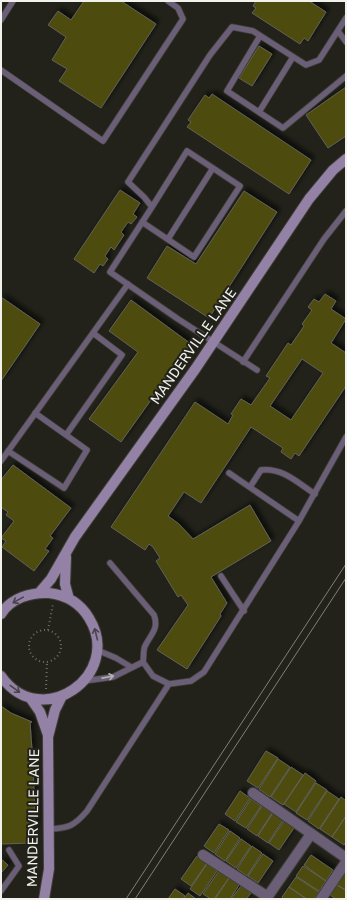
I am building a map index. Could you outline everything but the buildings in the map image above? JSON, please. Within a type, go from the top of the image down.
[{"type":"street","name":"MANDERVILLE LANE","points":[[39,592],[51,579],[66,551],[214,343],[309,199],[333,170],[346,159]]},
{"type":"street","points":[[66,551],[65,584],[69,598]]},
{"type":"street","points":[[1,614],[14,601],[28,594],[39,592],[56,594],[69,598],[85,611],[94,625],[98,642],[96,658],[90,673],[80,686],[62,696],[42,701],[31,699],[18,692],[5,682],[1,676]]},
{"type":"street","name":"MANDERVILLE LANE","points":[[44,899],[49,880],[50,829],[48,737],[55,710],[62,696]]},
{"type":"street","name":"MANDERVILLE LANE","points":[[31,699],[40,712],[48,737]]},
{"type":"street","points":[[253,793],[346,858]]},
{"type":"street","points":[[203,855],[267,898],[311,834]]},
{"type":"street","points":[[321,899],[346,862]]},
{"type":"lane","points":[[1,20],[13,1]]},
{"type":"lane","points":[[1,70],[103,141],[183,19],[178,8],[168,1]]},
{"type":"lane","points":[[152,207],[128,182],[210,55],[232,27],[253,31],[306,65],[319,60],[346,18]]},
{"type":"lane","points":[[338,31],[346,42]]},
{"type":"lane","points":[[260,36],[227,91],[283,128],[346,76]]},
{"type":"lane","points":[[258,112],[293,57]]},
{"type":"lane","points":[[142,222],[194,257],[240,186],[188,151],[142,222],[110,272],[214,343],[257,370]]},
{"type":"lane","points":[[168,239],[213,168]]},
{"type":"lane","points":[[243,362],[324,239],[346,211]]},
{"type":"lane","points":[[1,461],[128,284]]},
{"type":"lane","points":[[66,434],[122,355],[92,333]]},
{"type":"lane","points":[[8,451],[64,488],[87,450],[36,413]]},
{"type":"lane","points":[[110,563],[154,615],[156,629],[144,647],[143,662],[153,676],[170,684],[191,681],[204,672],[244,611],[315,494],[346,437]]},
{"type":"lane","points":[[250,487],[261,470],[270,468],[278,470],[315,494]]},
{"type":"lane","points":[[229,472],[299,521]]},
{"type":"lane","points":[[222,576],[244,611]]},
{"type":"lane","points":[[97,650],[116,658],[131,667]]},
{"type":"lane","points":[[84,681],[113,677],[143,662]]},
{"type":"lane","points":[[50,829],[68,828],[77,823],[87,811],[170,684]]},
{"type":"lane","points":[[1,890],[19,866],[9,850]]},
{"type":"path","points":[[48,630],[53,604]]},
{"type":"path","points":[[48,630],[59,638],[61,648],[56,657],[47,662],[38,660],[34,657],[29,648],[29,644],[33,635],[37,632],[48,630]]},
{"type":"path","points":[[46,690],[47,662]]},
{"type":"tram line","points":[[126,899],[346,564]]},
{"type":"tram line","points":[[135,899],[346,578]]}]
